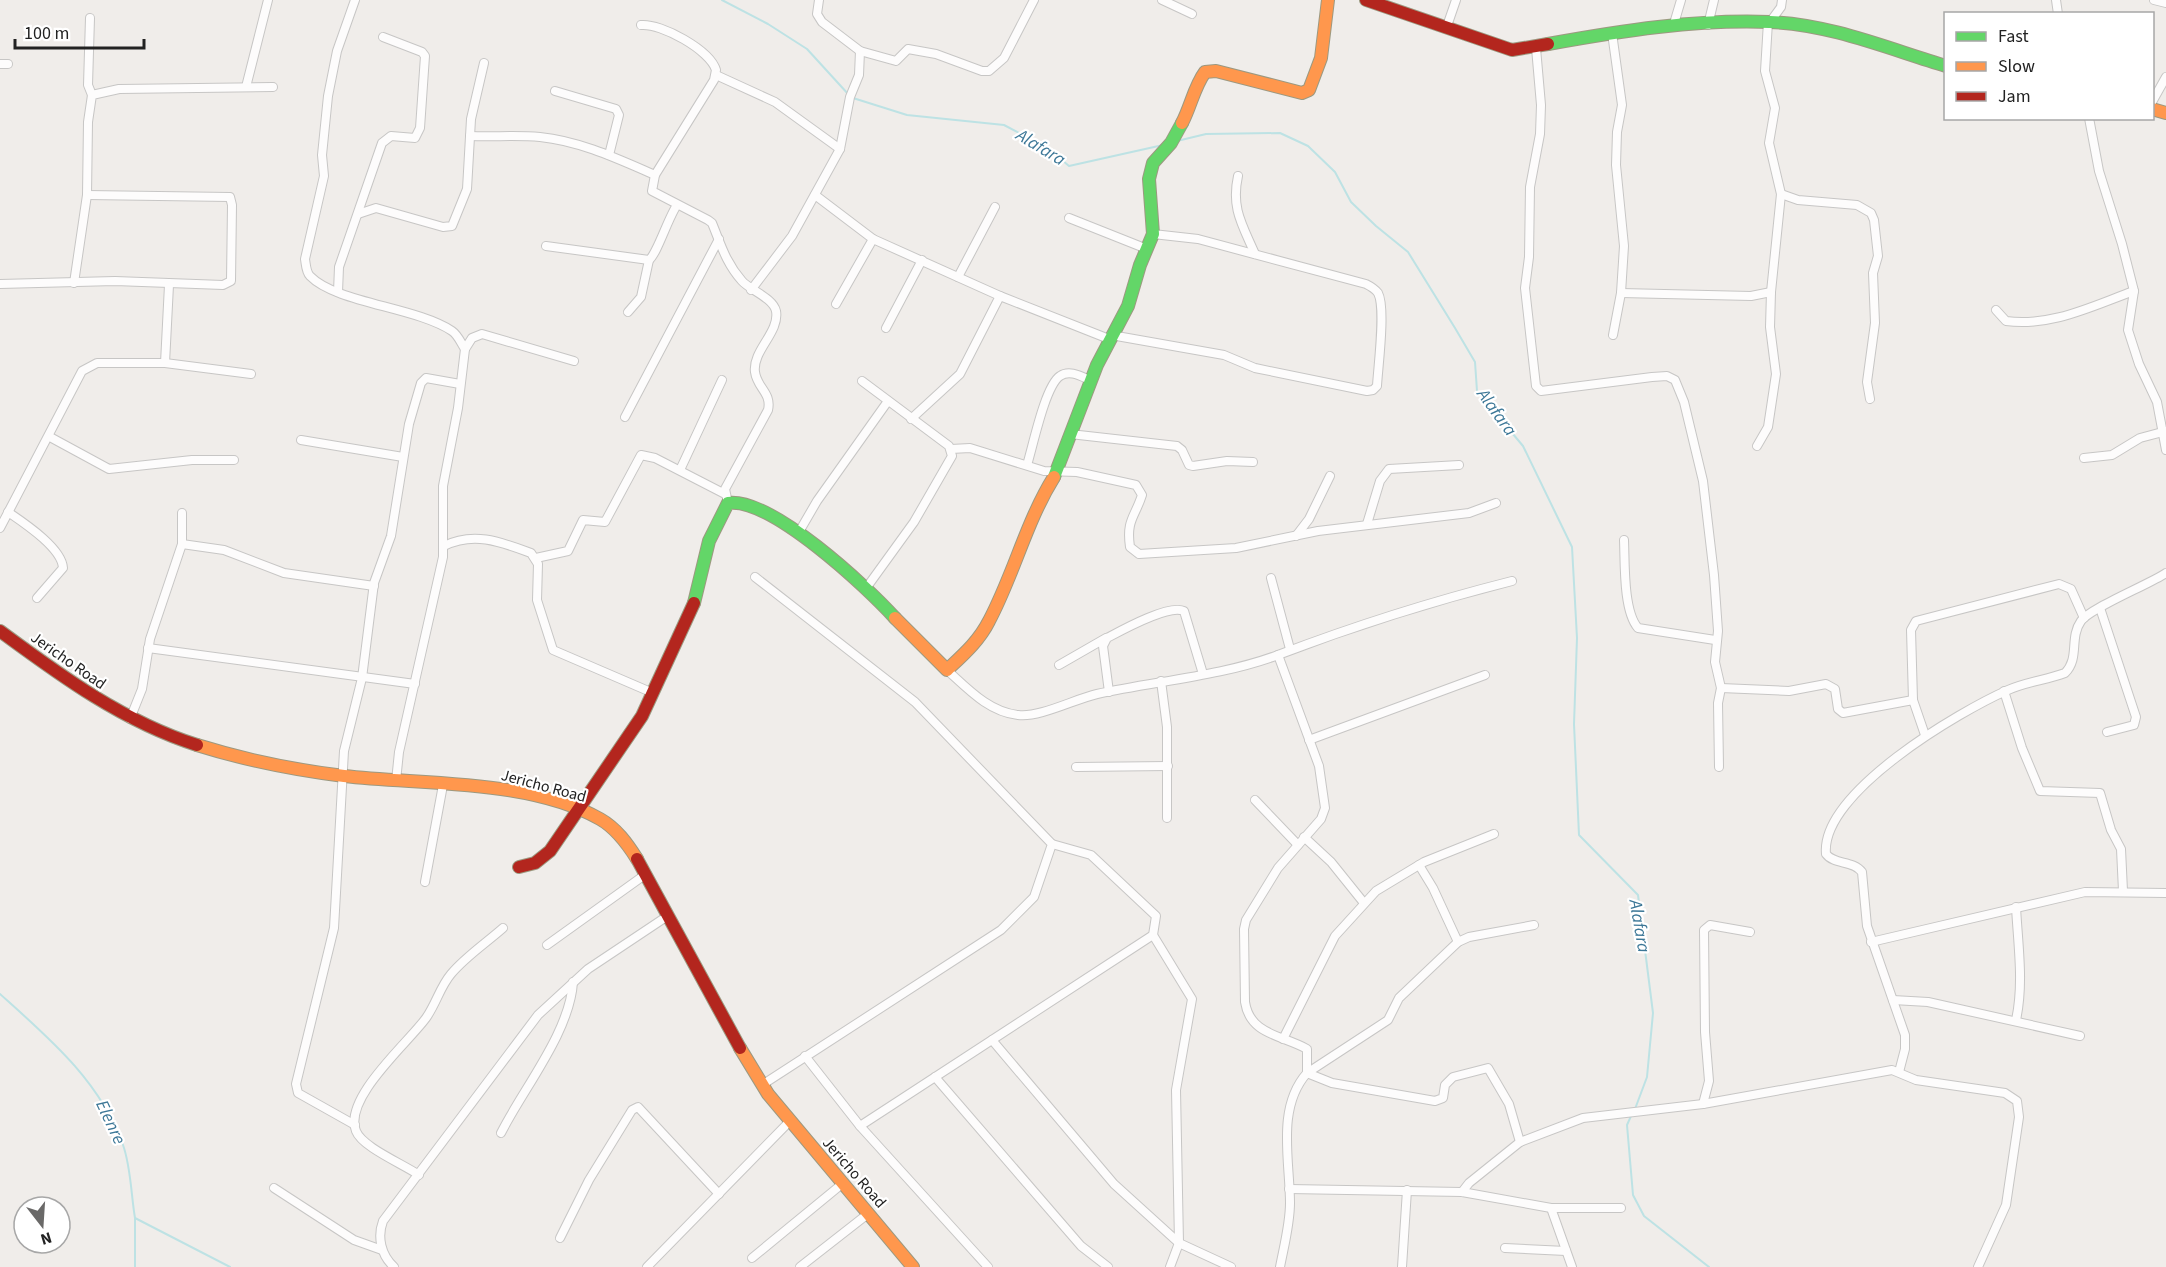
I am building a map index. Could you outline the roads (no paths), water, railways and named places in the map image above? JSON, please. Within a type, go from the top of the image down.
[{"type":"street","points":[[246,87],[268,0]]},
{"type":"street","points":[[356,0],[337,51],[328,96],[322,155],[324,176],[304,259],[309,276],[338,292],[416,315],[453,331],[465,349]]},
{"type":"street","points":[[819,0],[818,17],[860,51],[896,61],[908,49],[920,50],[982,71],[989,71],[1004,58],[1034,0]]},
{"type":"street","points":[[1162,0],[1192,14]]},
{"type":"street","points":[[947,670],[974,644],[989,622],[1031,521],[1057,473],[1110,337],[1125,315],[1153,234],[1150,170],[1153,163],[1171,143],[1193,103],[1201,77],[1205,72],[1216,71],[1306,92],[1315,79],[1325,34],[1328,0]]},
{"type":"street","points":[[1366,0],[1500,48],[1512,50],[1536,48],[1612,33],[1769,22],[1826,30],[1944,65]]},
{"type":"street","points":[[1446,28],[1456,0]]},
{"type":"street","points":[[1673,27],[1681,0]]},
{"type":"street","points":[[1708,25],[1714,0]]},
{"type":"street","points":[[1757,446],[1768,427],[1776,374],[1770,327],[1771,292],[1781,194],[1769,143],[1776,108],[1765,70],[1769,22],[1780,7],[1782,0]]},
{"type":"street","points":[[2154,0],[2166,3]]},
{"type":"street","points":[[74,283],[87,195],[88,122],[92,95],[88,85],[90,18]]},
{"type":"street","points":[[519,867],[535,863],[550,850],[642,717],[694,604],[710,542],[726,499],[769,403],[769,396],[755,372],[756,364],[775,320],[775,309],[772,303],[751,290],[725,259],[719,239],[708,220],[652,191],[655,176],[716,75],[715,64],[667,29],[657,25],[641,25]]},
{"type":"street","points":[[1612,33],[1622,105],[1617,132],[1616,165],[1624,246],[1621,293],[1613,335]]},
{"type":"street","points":[[338,292],[339,267],[382,143],[391,136],[415,138],[420,128],[425,56],[422,52],[383,37]]},
{"type":"street","points":[[1536,48],[1541,105],[1540,134],[1530,188],[1529,257],[1525,288],[1536,386],[1541,391],[1652,377],[1667,376],[1675,380],[1684,402],[1703,481],[1714,575],[1718,631],[1715,640],[1715,662],[1721,688],[1718,703],[1719,767]]},
{"type":"street","points":[[751,290],[792,236],[840,149],[850,97],[859,75],[860,51]]},
{"type":"street","points":[[358,214],[376,208],[443,227],[452,226],[467,189],[470,136],[484,63]]},
{"type":"street","points":[[716,75],[775,102],[840,149]]},
{"type":"street","points":[[2154,98],[2166,77]]},
{"type":"street","points":[[92,95],[119,89],[273,87]]},
{"type":"street","points":[[555,91],[616,109],[619,115],[609,155]]},
{"type":"street","points":[[2089,120],[2098,171],[2122,244],[2133,291],[2128,330],[2136,357],[2157,402],[2165,431],[2166,450]]},
{"type":"street","points":[[470,136],[540,137],[569,142],[609,155],[655,176]]},
{"type":"street","points":[[1238,176],[1233,197],[1238,216],[1255,254]]},
{"type":"street","points":[[1781,194],[1798,200],[1857,205],[1871,213],[1874,220],[1878,262],[1873,273],[1875,324],[1867,382],[1870,399]]},
{"type":"street","points":[[0,284],[115,281],[169,285],[223,285],[231,281],[232,205],[230,197],[87,195]]},
{"type":"street","points":[[815,195],[873,239],[1000,296],[1110,337],[1224,355],[1255,368],[1358,389],[1375,389],[1381,332],[1377,293],[1366,284],[1198,239],[1153,234]]},
{"type":"street","points":[[628,312],[641,297],[649,260],[654,255],[666,220],[677,205]]},
{"type":"street","points":[[958,277],[995,207]]},
{"type":"street","points":[[1069,218],[1147,249]]},
{"type":"street","points":[[625,417],[719,239]]},
{"type":"street","points":[[836,304],[873,239]]},
{"type":"street","points":[[546,246],[649,260]]},
{"type":"street","points":[[886,328],[922,260]]},
{"type":"street","points":[[165,363],[169,285]]},
{"type":"street","points":[[1996,310],[2006,321],[2045,321],[2065,317],[2133,291]]},
{"type":"street","points":[[1621,293],[1751,296],[1771,292]]},
{"type":"street","points":[[911,419],[960,374],[1000,296]]},
{"type":"street","points":[[396,781],[399,752],[444,546],[444,486],[465,349],[472,338],[482,334],[574,361]]},
{"type":"street","points":[[0,528],[50,437],[82,371],[89,365],[165,363],[250,374]]},
{"type":"street","points":[[1027,465],[1051,388],[1060,376],[1072,372],[1092,381]]},
{"type":"street","points":[[419,1175],[363,1141],[354,1125],[298,1093],[296,1084],[334,928],[344,751],[362,678],[374,586],[381,558],[391,536],[403,458],[421,383],[426,378],[460,384]]},
{"type":"street","points":[[680,470],[722,380]]},
{"type":"street","points":[[862,381],[951,449],[970,448],[1057,473],[1077,472],[1131,482],[1140,488],[1142,498],[1131,516],[1128,534],[1130,547],[1139,554],[1236,548],[1366,524],[1469,513],[1496,503]]},
{"type":"street","points":[[799,532],[817,501],[888,401]]},
{"type":"street","points":[[2157,402],[2166,412]]},
{"type":"street","points":[[2084,459],[2112,455],[2140,438],[2165,431]]},
{"type":"street","points":[[1071,434],[1177,446],[1193,466],[1227,461],[1253,462]]},
{"type":"street","points":[[50,437],[109,469],[192,460],[234,460]]},
{"type":"street","points":[[301,440],[403,458]]},
{"type":"street","points":[[867,587],[914,522],[952,456],[951,449]]},
{"type":"street","points":[[536,558],[568,551],[584,520],[605,522],[641,455],[655,458],[680,470],[726,499],[774,516],[799,532],[846,573],[867,587],[915,640],[977,698],[1017,715],[1035,714],[1109,692],[1203,674],[1278,655],[1290,649],[1461,594],[1512,581]]},
{"type":"street","points":[[1366,524],[1380,481],[1389,469],[1459,465]]},
{"type":"street","points":[[1296,536],[1309,519],[1330,476]]},
{"type":"street","points":[[8,512],[36,533],[60,555],[63,562],[63,568],[37,598]]},
{"type":"street","points":[[130,718],[142,689],[148,648],[182,544],[182,513]]},
{"type":"street","points":[[444,546],[455,540],[480,538],[531,553],[536,558],[537,600],[553,650],[653,693]]},
{"type":"street","points":[[1624,540],[1628,594],[1635,624],[1645,630],[1715,640]]},
{"type":"street","points":[[182,544],[224,550],[284,573],[374,586]]},
{"type":"street","points":[[1899,1072],[1905,1049],[1905,1035],[1871,942],[1864,903],[1862,873],[1855,866],[1828,858],[1825,848],[1840,813],[1883,768],[1925,735],[2004,691],[2065,673],[2075,659],[2074,635],[2084,618],[2166,573]]},
{"type":"street","points":[[755,577],[915,702],[1052,844],[1091,855],[1156,916],[1153,934],[1192,999],[1176,1090],[1179,1243],[1170,1267]]},
{"type":"street","points":[[1271,578],[1290,649]]},
{"type":"street","points":[[1925,735],[1913,700],[1911,630],[1916,621],[2059,585],[2071,589],[2084,618]]},
{"type":"street","points":[[2100,608],[2136,717],[2134,725],[2108,732]]},
{"type":"street","points":[[1059,665],[1138,622],[1181,609],[1184,611],[1203,674]]},
{"type":"street","name":"Jericho Road","points":[[0,631],[52,669],[130,718],[224,754],[264,764],[342,776],[494,789],[578,810],[615,829],[627,842],[646,874],[762,1084],[789,1122],[913,1267]]},
{"type":"street","points":[[1107,638],[1103,646],[1109,692]]},
{"type":"street","points":[[148,648],[415,684]]},
{"type":"street","points":[[1278,655],[1319,766],[1325,808],[1322,819],[1278,868],[1246,920],[1244,929],[1246,1013],[1256,1028],[1307,1049],[1308,1073]]},
{"type":"street","points":[[1309,740],[1485,675]]},
{"type":"street","points":[[1161,681],[1167,727],[1167,818]]},
{"type":"street","points":[[1721,688],[1789,691],[1826,684],[1835,689],[1838,708],[1843,713],[1913,700]]},
{"type":"street","points":[[2004,691],[2022,748],[2040,791],[2100,793],[2110,830],[2121,849],[2123,891]]},
{"type":"street","points":[[1076,767],[1167,766]]},
{"type":"street","points":[[425,882],[443,785]]},
{"type":"street","points":[[1255,800],[1298,845]]},
{"type":"street","points":[[1283,1039],[1309,992],[1335,936],[1376,891],[1419,865],[1494,834]]},
{"type":"street","points":[[1304,837],[1331,862],[1364,903]]},
{"type":"street","points":[[762,1084],[1001,930],[1034,897],[1052,844]]},
{"type":"street","points":[[1419,865],[1433,888],[1458,942]]},
{"type":"street","points":[[547,945],[646,874]]},
{"type":"street","points":[[1871,942],[2085,892],[2166,893]]},
{"type":"street","points":[[2016,907],[2020,955],[2020,1000],[2016,1020]]},
{"type":"street","points":[[394,1267],[382,1250],[380,1235],[383,1221],[513,1046],[538,1015],[573,982],[669,915]]},
{"type":"street","points":[[1280,1267],[1288,1227],[1289,1189],[1286,1157],[1290,1113],[1299,1082],[1308,1073],[1388,1020],[1399,998],[1458,942],[1469,936],[1534,925]]},
{"type":"street","points":[[1703,1104],[1709,1081],[1705,1032],[1704,930],[1710,925],[1750,932]]},
{"type":"street","points":[[354,1125],[360,1097],[369,1083],[426,1017],[452,973],[503,928]]},
{"type":"street","points":[[860,1126],[1153,934]]},
{"type":"street","points":[[501,1133],[531,1084],[569,1007],[573,982]]},
{"type":"street","points":[[1893,1000],[1928,1002],[2080,1036]]},
{"type":"street","points":[[992,1040],[1114,1184],[1179,1243],[1231,1267]]},
{"type":"street","points":[[805,1056],[860,1126],[988,1267]]},
{"type":"street","points":[[1308,1073],[1332,1083],[1435,1101],[1443,1098],[1445,1085],[1453,1077],[1488,1068],[1509,1104],[1520,1142]]},
{"type":"street","points":[[1462,1192],[1469,1183],[1520,1142],[1583,1118],[1703,1104],[1892,1070],[1916,1080],[2005,1093],[2017,1101],[2018,1129],[2006,1205],[1978,1267]]},
{"type":"street","points":[[935,1077],[1081,1246],[1108,1267]]},
{"type":"street","points":[[560,1238],[589,1180],[636,1107],[640,1107],[645,1112],[719,1194]]},
{"type":"street","points":[[647,1267],[789,1122]]},
{"type":"street","points":[[752,1258],[842,1184]]},
{"type":"street","points":[[274,1188],[354,1240],[382,1250]]},
{"type":"street","points":[[1289,1189],[1462,1192],[1551,1208],[1621,1208]]},
{"type":"street","points":[[1402,1267],[1407,1190]]},
{"type":"street","points":[[1551,1208],[1572,1267]]},
{"type":"street","points":[[800,1267],[869,1213]]},
{"type":"street","points":[[1505,1248],[1566,1251]]},
{"type":"waterway","name":"Alafara","points":[[722,0],[768,24],[807,49],[849,95]]},
{"type":"waterway","name":"Alafara","points":[[853,98],[907,115],[1004,125],[1049,149],[1069,166],[1163,145]]},
{"type":"waterway","name":"Alafara","points":[[1177,141],[1206,134],[1280,133],[1308,146],[1335,172],[1351,202],[1408,252],[1475,362],[1477,391],[1523,446],[1572,547],[1577,638],[1574,724],[1579,835],[1638,895],[1653,1013],[1647,1077],[1635,1109]]},
{"type":"waterway","name":"Elenre","points":[[0,994],[71,1062],[101,1101],[113,1122],[126,1154],[135,1218],[230,1267]]},
{"type":"waterway","name":"Alafara","points":[[1631,1116],[1627,1125],[1633,1195],[1644,1216],[1709,1267]]},
{"type":"waterway","points":[[135,1219],[135,1267]]}]
